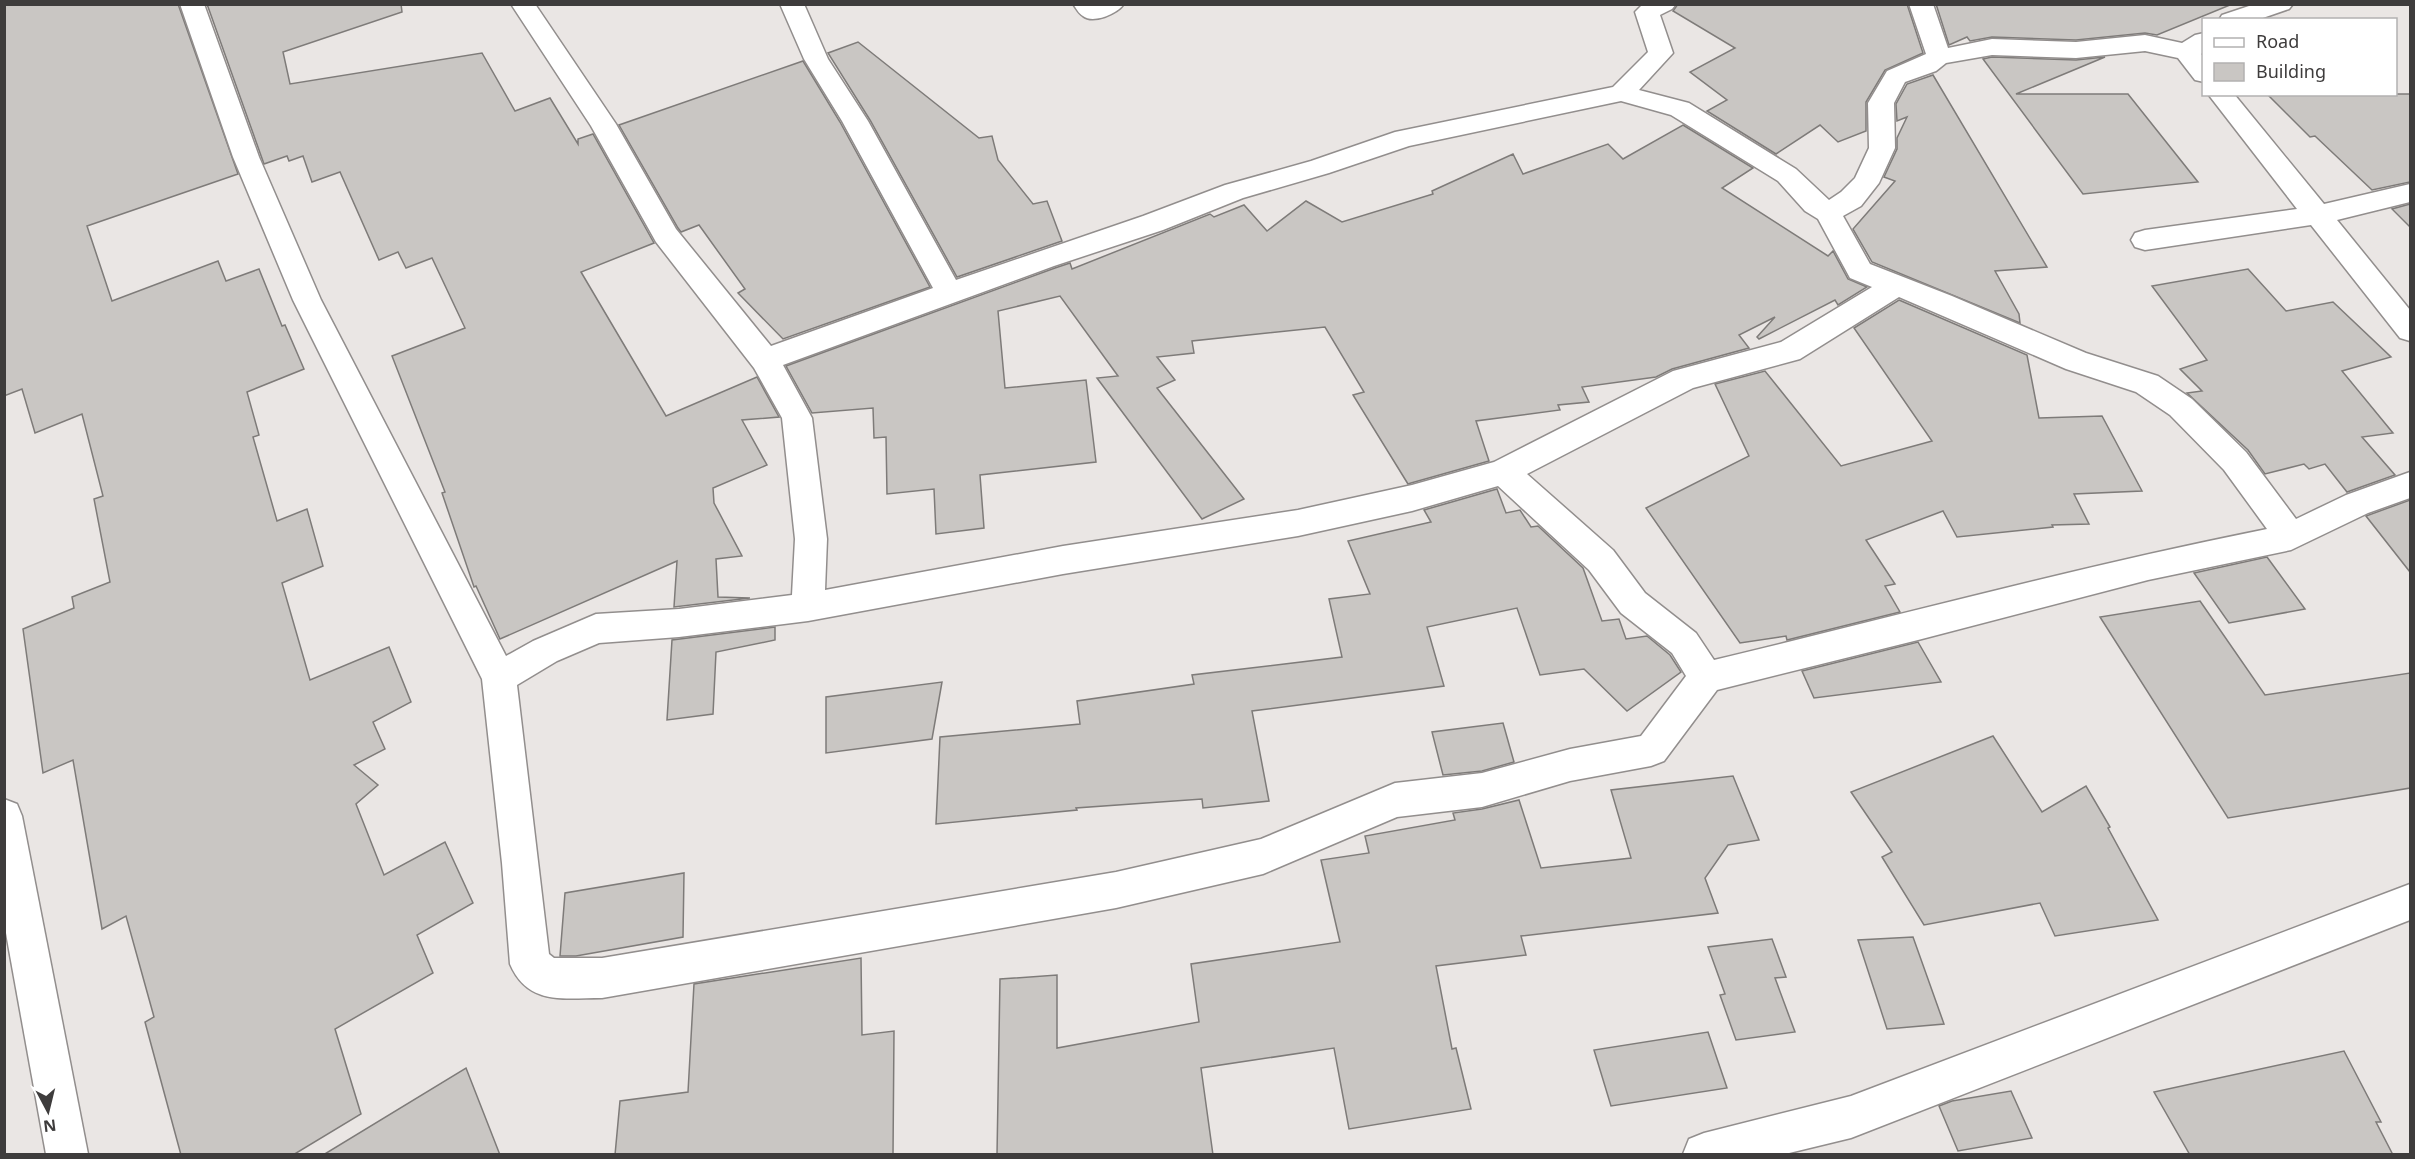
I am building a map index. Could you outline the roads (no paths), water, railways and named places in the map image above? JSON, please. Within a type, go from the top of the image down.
[{"type":"street","points":[[192,4],[246,157],[307,300],[499,678],[521,863],[530,964],[547,978],[602,978],[864,934],[1116,890],[1263,855],[1395,800],[1482,790],[1570,765],[1650,750],[1706,677],[1918,626],[2148,566],[2291,537],[2357,504],[2410,485]]},
{"type":"street","points":[[523,4],[603,124],[666,235],[765,360],[797,418],[811,539],[808,607]]},
{"type":"street","points":[[792,4],[816,59],[855,121],[950,294]]},
{"type":"street","points":[[1085,4],[1092,12],[1112,4]]},
{"type":"street","points":[[1621,93],[1661,52],[1647,12],[1664,4]]},
{"type":"street","points":[[1921,4],[1939,57]]},
{"type":"street","points":[[2237,18],[2280,4]]},
{"type":"street","points":[[1828,213],[1851,200],[1866,183],[1882,148],[1881,103],[1896,77],[1927,65],[1939,57],[1992,47],[2076,50],[2145,43],[2195,46],[2202,68]]},
{"type":"street","points":[[765,360],[1044,258],[1153,223],[1234,191],[1320,167],[1404,138],[1621,93],[1680,109],[1787,175],[1815,204],[1828,213],[1860,271],[2076,361],[2147,384],[2181,407],[2235,461],[2291,537]]},
{"type":"street","points":[[2222,96],[2410,330]]},
{"type":"street","points":[[2145,240],[2318,215],[2410,193]]},
{"type":"street","points":[[499,678],[545,651],[596,629],[679,623],[808,607],[1063,560],[1298,523],[1412,498],[1503,472],[1684,379],[1790,351],[1897,285]]},
{"type":"street","points":[[1503,472],[1601,560],[1633,603],[1684,643],[1706,677]]},
{"type":"street","points":[[4,816],[66,1155]]},
{"type":"street","points":[[1704,1155],[1851,1117],[2410,902]]}]
